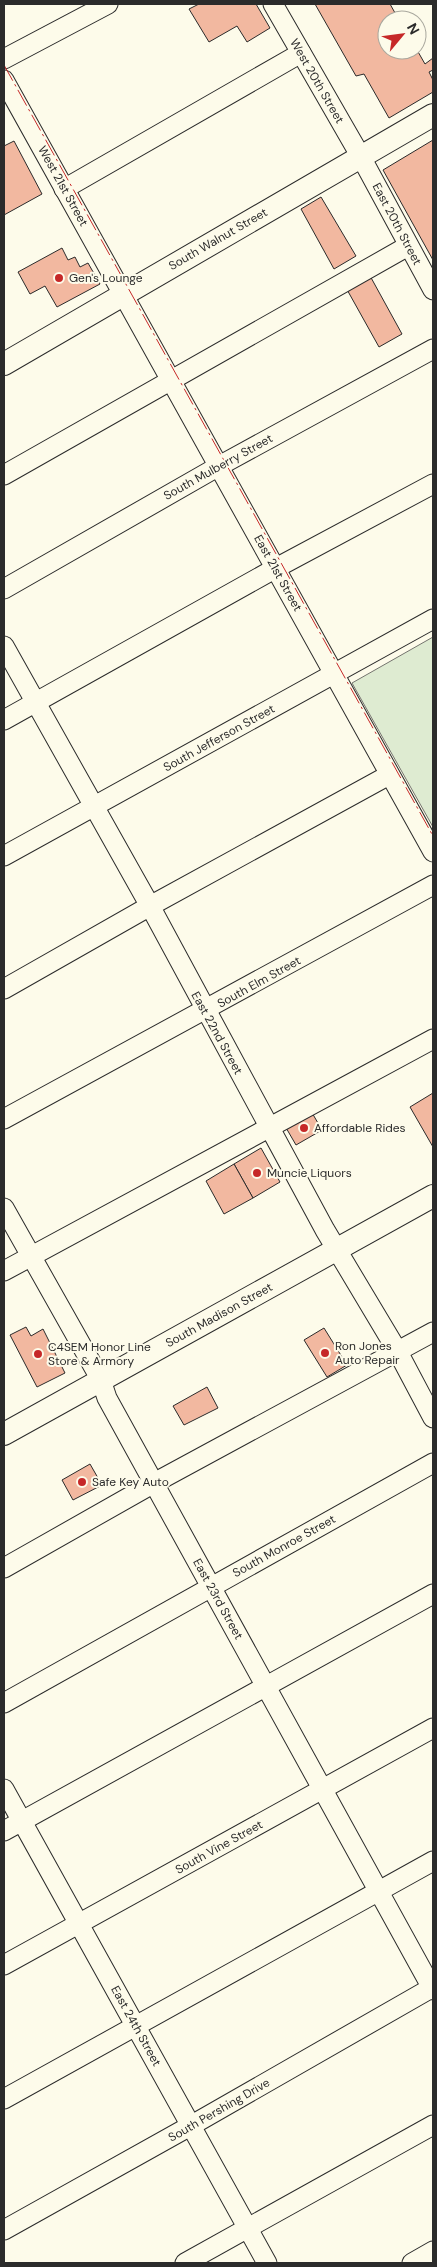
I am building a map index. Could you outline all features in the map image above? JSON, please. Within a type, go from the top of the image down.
[{"type":"main road","name":"South Walnut Street","points":[[4,364],[433,115]]},
{"type":"main road","name":"South Madison Street","points":[[4,1434],[433,1196]]},
{"type":"street","points":[[4,59],[108,4]]},
{"type":"street","name":"West 20th Street","points":[[273,4],[361,157]]},
{"type":"street","points":[[64,189],[301,53]]},
{"type":"street","name":"West 21st Street","points":[[4,80],[124,293]]},
{"type":"street","name":"East 20th Street","points":[[361,157],[433,290]]},
{"type":"street","points":[[4,475],[408,246]]},
{"type":"street","name":"East 21st Street","points":[[124,293],[333,675],[433,852]]},
{"type":"street","name":"South Mulberry Street","points":[[4,589],[219,466],[433,349]]},
{"type":"street","points":[[4,720],[276,568],[433,484]]},
{"type":"street","name":"South Jefferson Street","points":[[4,856],[433,619]]},
{"type":"street","name":"East 22nd Street","points":[[4,646],[34,703],[150,906],[269,1127],[398,1352],[433,1418]]},
{"type":"street","points":[[4,989],[150,906],[389,775]]},
{"type":"street","name":"South Elm Street","points":[[4,1119],[433,885]]},
{"type":"street","points":[[4,1271],[433,1039]]},
{"type":"street","name":"East 23rd Street","points":[[4,1208],[101,1380],[107,1398],[266,1685],[321,1790],[433,1988]]},
{"type":"street","points":[[4,1568],[154,1483],[433,1332]]},
{"type":"street","name":"South Monroe Street","points":[[4,1703],[433,1463]]},
{"type":"street","points":[[4,1831],[433,1594]]},
{"type":"street","name":"South Vine Street","points":[[4,1965],[433,1728]]},
{"type":"street","name":"East 24th Street","points":[[4,1789],[268,2263]]},
{"type":"street","points":[[4,2098],[433,1861]]},
{"type":"street","name":"South Pershing Drive","points":[[4,2230],[433,1988]]},
{"type":"street","points":[[185,2263],[433,2125]]},
{"type":"street","points":[[412,2263],[433,2251]]},
{"type":"green space","points":[[433,637],[433,827],[352,683]]},
{"type":"building","points":[[199,4],[256,4],[270,28],[247,42],[237,26],[209,42],[189,9]]},
{"type":"building","points":[[315,4],[390,4],[393,10],[377,10],[377,60],[423,60],[425,64],[433,58],[433,70],[429,72],[433,80],[433,92],[389,118],[364,74],[356,76]]},
{"type":"building","points":[[433,140],[433,260],[383,170]]},
{"type":"building","points":[[14,141],[42,194],[4,215],[4,146]]},
{"type":"building","points":[[321,197],[356,256],[334,269],[301,209]]},
{"type":"building","name":"Gen's Lounge","points":[[62,248],[68,260],[75,257],[80,267],[88,263],[100,284],[57,307],[45,286],[30,294],[18,272]]},
{"type":"building","points":[[369,274],[402,334],[379,347],[345,286]]},
{"type":"building","points":[[433,1093],[433,1147],[410,1107]]},
{"type":"building","name":"Affordable Rides","points":[[311,1111],[322,1130],[296,1145],[285,1126]]},
{"type":"building","name":"Muncie Liquors","points":[[261,1148],[280,1182],[253,1198],[234,1164]]},
{"type":"building","points":[[234,1164],[253,1198],[224,1214],[206,1181]]},
{"type":"building","name":"C4SEM Honor Line Store & Armory","points":[[26,1327],[31,1336],[43,1329],[65,1373],[37,1387],[10,1335]]},
{"type":"building","name":"Ron Jones Auto Repair","points":[[324,1328],[347,1365],[327,1377],[304,1340]]},
{"type":"building","points":[[207,1387],[218,1408],[184,1425],[173,1406]]},
{"type":"building","name":"Safe Key Auto","points":[[90,1464],[102,1485],[73,1500],[62,1480]]},
{"type":"power","points":[[4,65],[433,836]]},
{"type":"place","name":"Gen's Lounge","points":[[59,278]]},
{"type":"place","name":"Affordable Rides","points":[[304,1128]]},
{"type":"place","name":"Muncie Liquors","points":[[257,1173]]},
{"type":"place","name":"Ron Jones Auto Repair","points":[[325,1353]]},
{"type":"place","name":"C4SEM Honor Line Store & Armory","points":[[38,1354]]},
{"type":"place","name":"Safe Key Auto","points":[[82,1482]]}]
